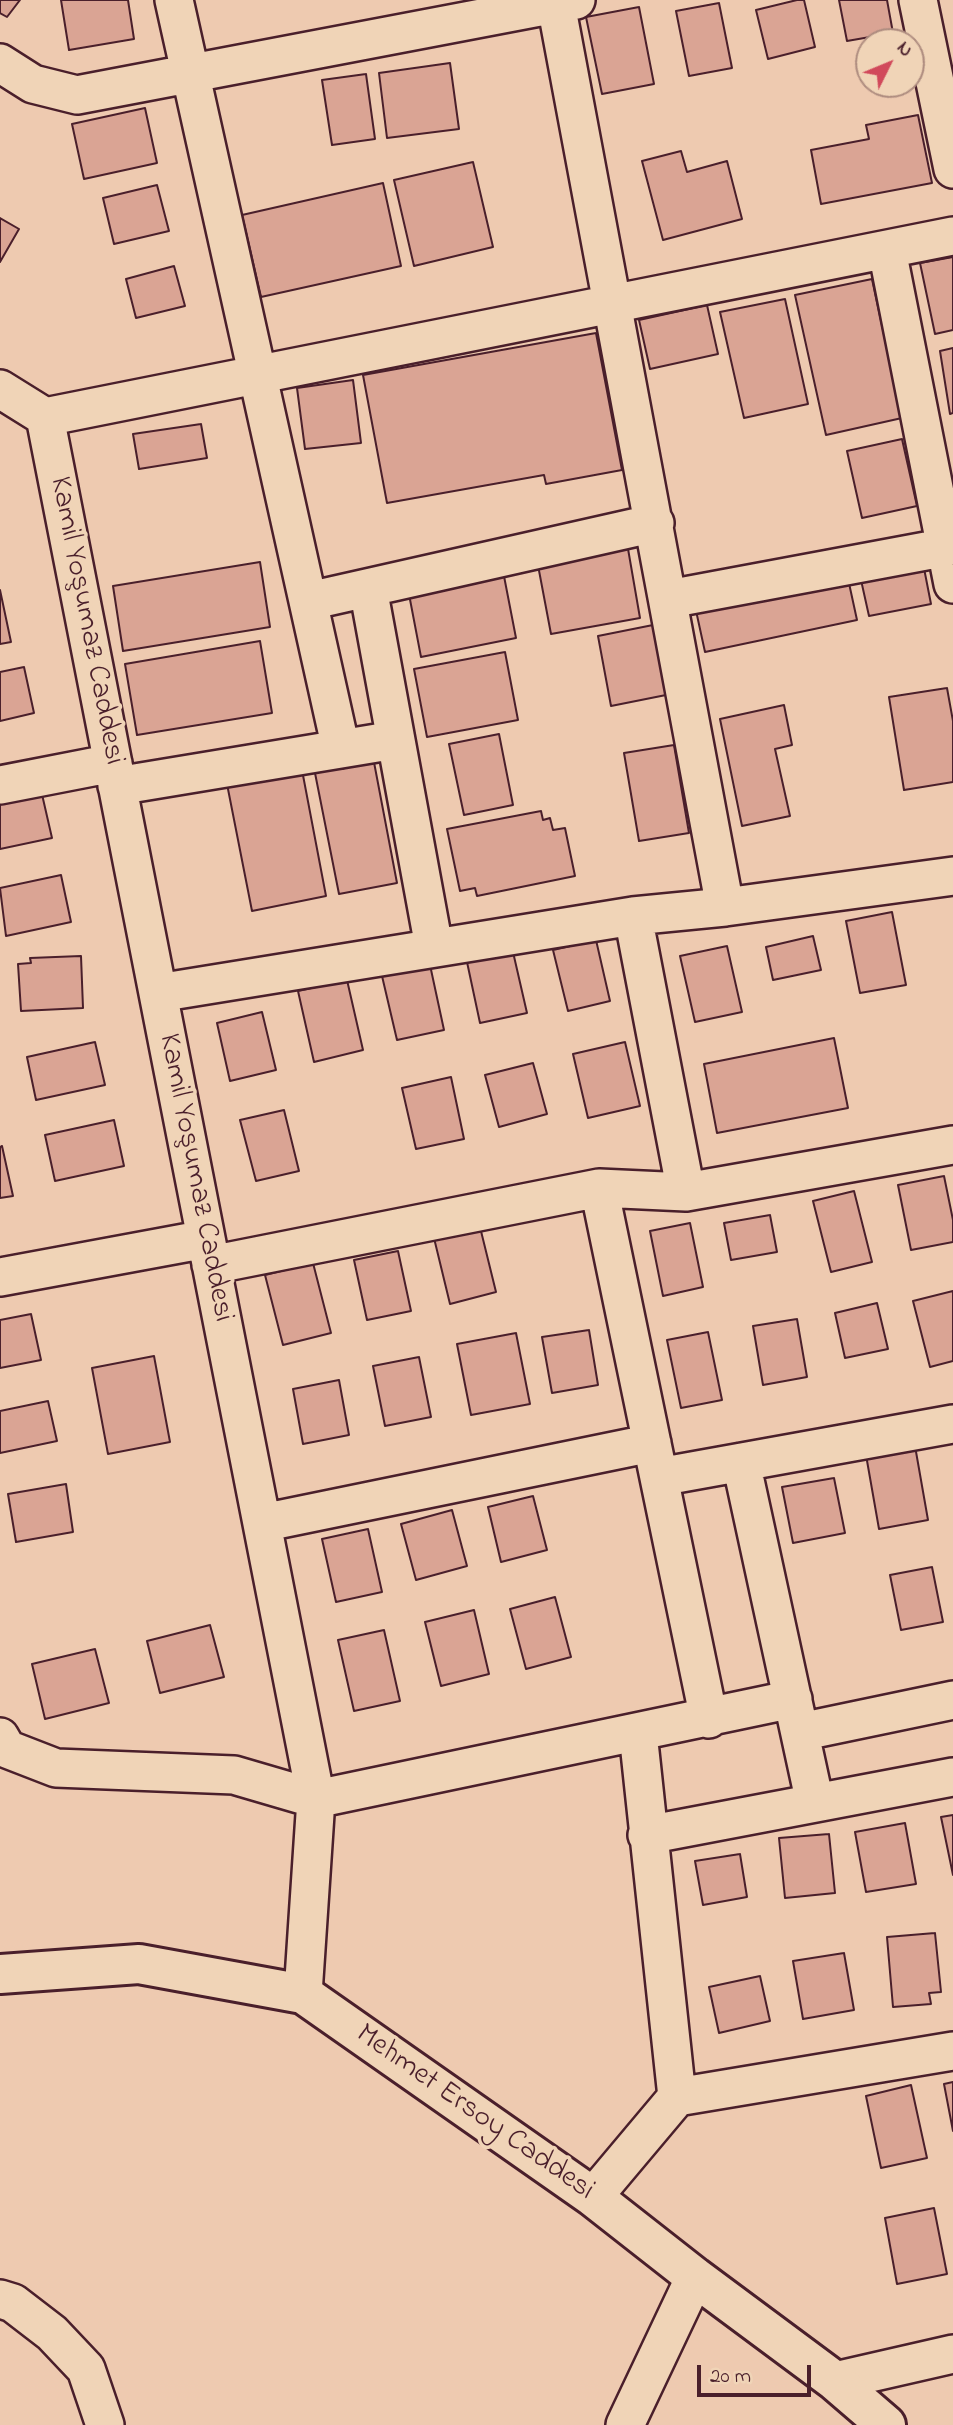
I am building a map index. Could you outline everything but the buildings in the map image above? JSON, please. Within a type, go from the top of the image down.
[{"type":"street","points":[[174,0],[341,749]]},
{"type":"street","points":[[918,0],[953,169]]},
{"type":"street","points":[[0,62],[33,84],[77,96],[191,74],[465,11],[566,2],[613,304],[725,908]]},
{"type":"street","points":[[0,389],[46,417],[953,236]]},
{"type":"street","points":[[887,250],[949,547],[953,584]]},
{"type":"street","name":"Kamil Yoşumaz Caddesi","points":[[46,417],[316,1799],[303,1994]]},
{"type":"street","points":[[309,601],[655,523]]},
{"type":"street","points":[[669,599],[949,547]]},
{"type":"street","points":[[368,588],[434,947]]},
{"type":"street","points":[[0,785],[115,775],[341,749],[396,740]]},
{"type":"street","points":[[158,993],[633,916],[725,908],[953,876]]},
{"type":"street","points":[[633,916],[686,1192]]},
{"type":"street","points":[[0,1277],[208,1252],[599,1188],[686,1192],[953,1145]]},
{"type":"street","points":[[599,1188],[709,1718]]},
{"type":"street","points":[[262,1523],[655,1460],[741,1462],[953,1424]]},
{"type":"street","points":[[741,1462],[816,1803]]},
{"type":"street","points":[[0,1737],[7,1749],[56,1768],[234,1775],[316,1799],[709,1718],[796,1715],[953,1700]]},
{"type":"street","points":[[638,1733],[677,2097]]},
{"type":"street","points":[[647,1835],[953,1777]]},
{"type":"street","name":"Mehmet Ersoy Caddesi","points":[[0,1974],[139,1964],[303,1994],[593,2197],[835,2381],[886,2425]]},
{"type":"street","points":[[593,2197],[677,2097],[953,2051]]},
{"type":"street","points":[[625,2425],[695,2277]]},
{"type":"street","points":[[0,2299],[13,2303],[52,2333],[86,2368],[105,2425]]},
{"type":"street","points":[[835,2381],[953,2354]]}]
